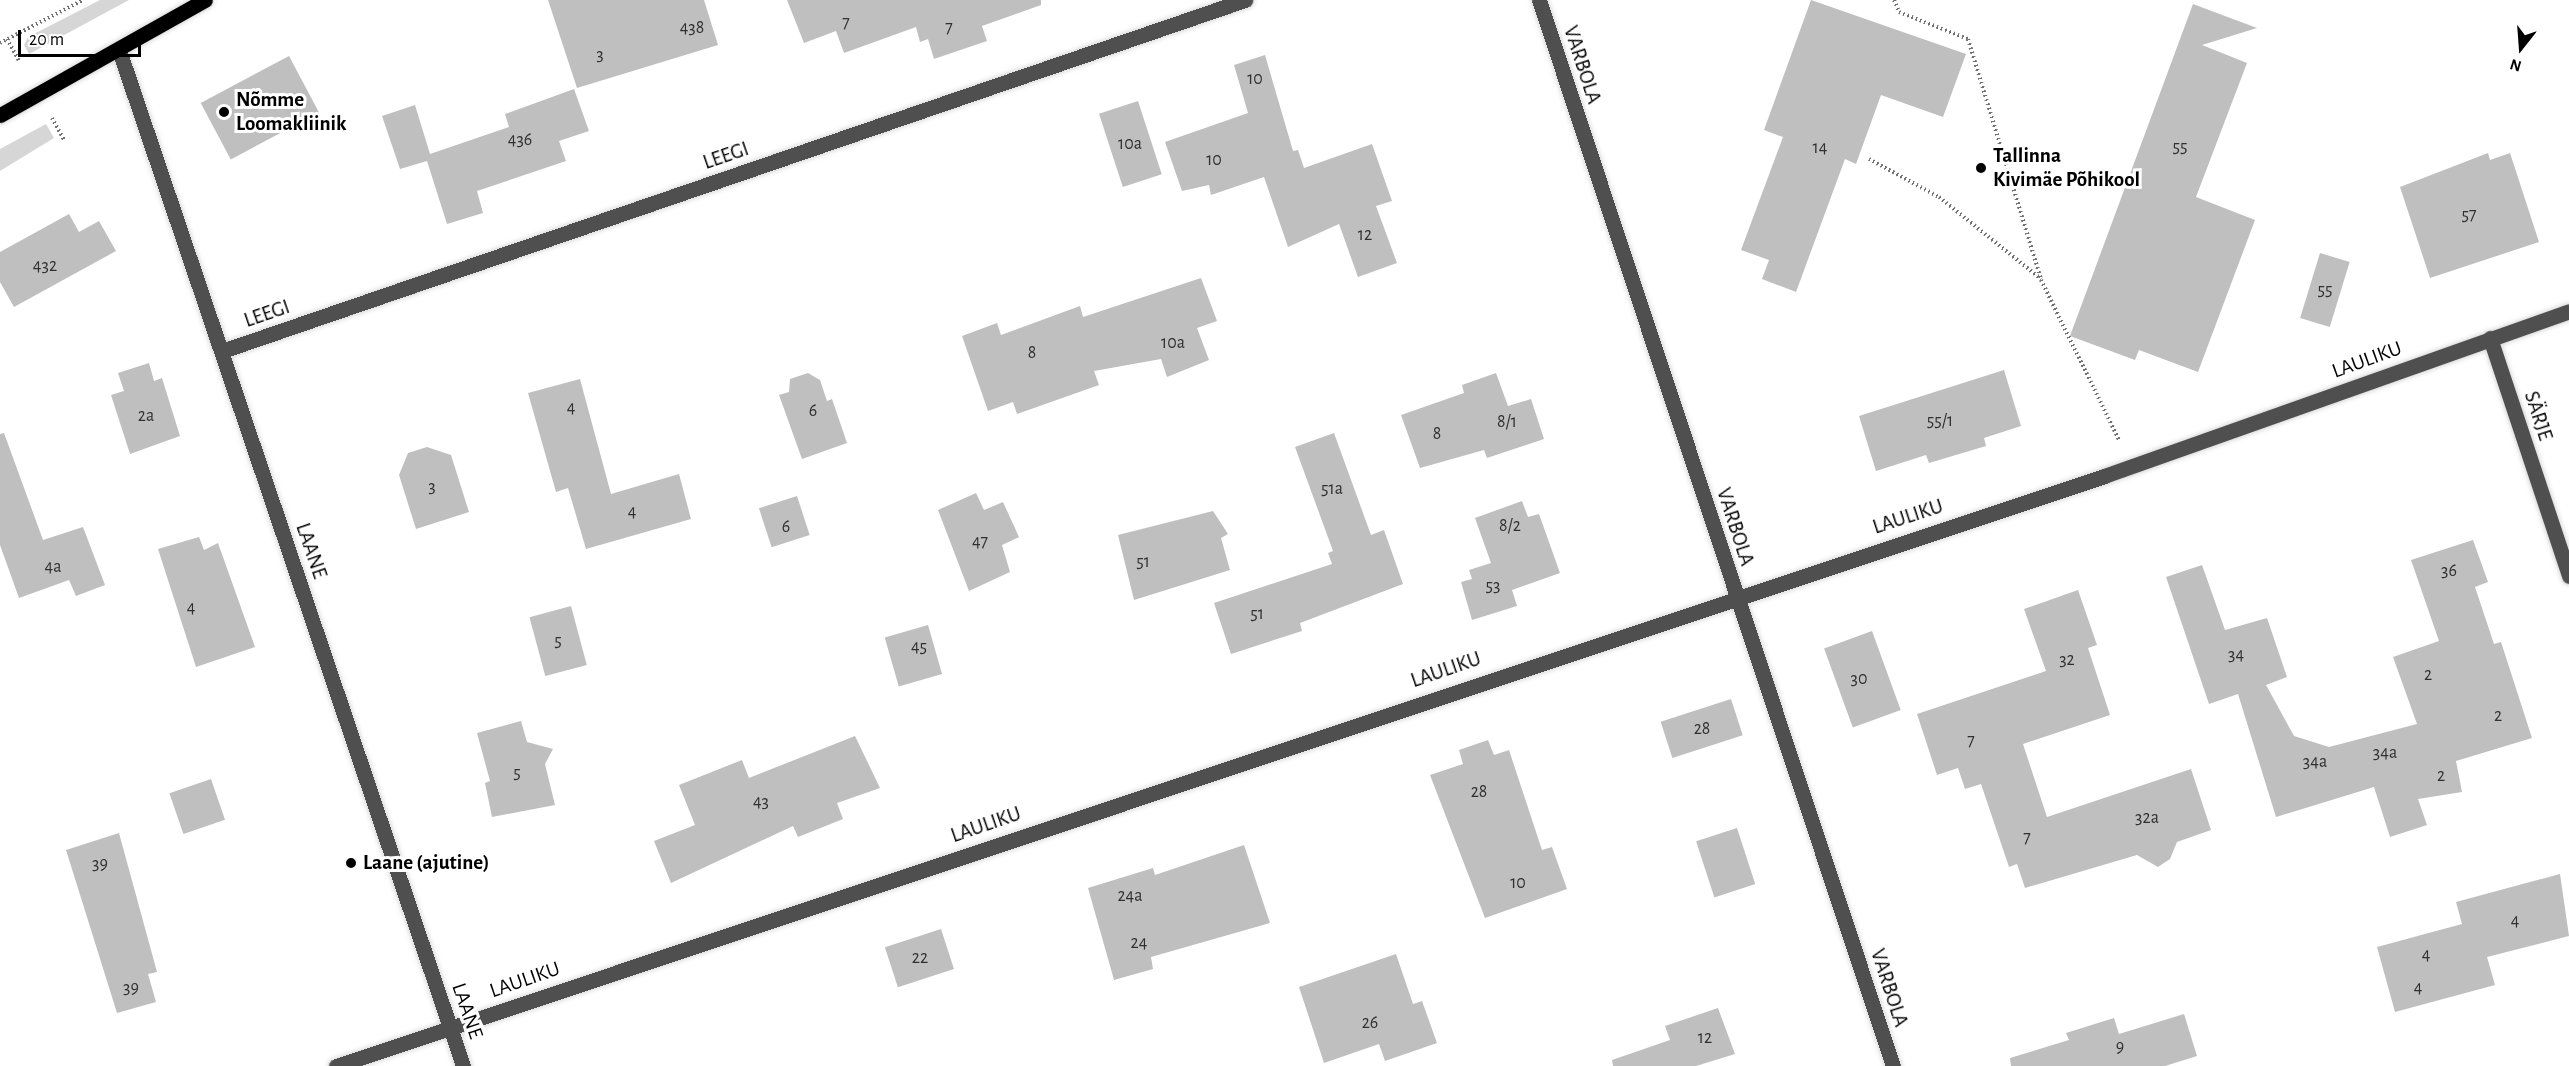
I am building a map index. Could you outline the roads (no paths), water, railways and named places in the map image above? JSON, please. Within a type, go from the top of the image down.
[{"type":"main road","points":[[0,115],[205,0]]},
{"type":"street","name":"LEEGI","points":[[222,351],[1245,0]]},
{"type":"street","name":"VARBOLA","points":[[1539,0],[1893,1066]]},
{"type":"street","name":"LAANE","points":[[119,50],[463,1066]]},
{"type":"street","name":"LAULIKU","points":[[336,1066],[1736,595],[2131,465],[2569,311]]},
{"type":"street","name":"SÄRJE","points":[[2490,338],[2569,576]]},
{"type":"place","name":"Nõmme Loomakliinik","points":[[224,112]]},
{"type":"place","name":"Tallinna Kivimäe Põhikool","points":[[1981,168]]},
{"type":"place","name":"Laane (ajutine)","points":[[351,863]]}]
